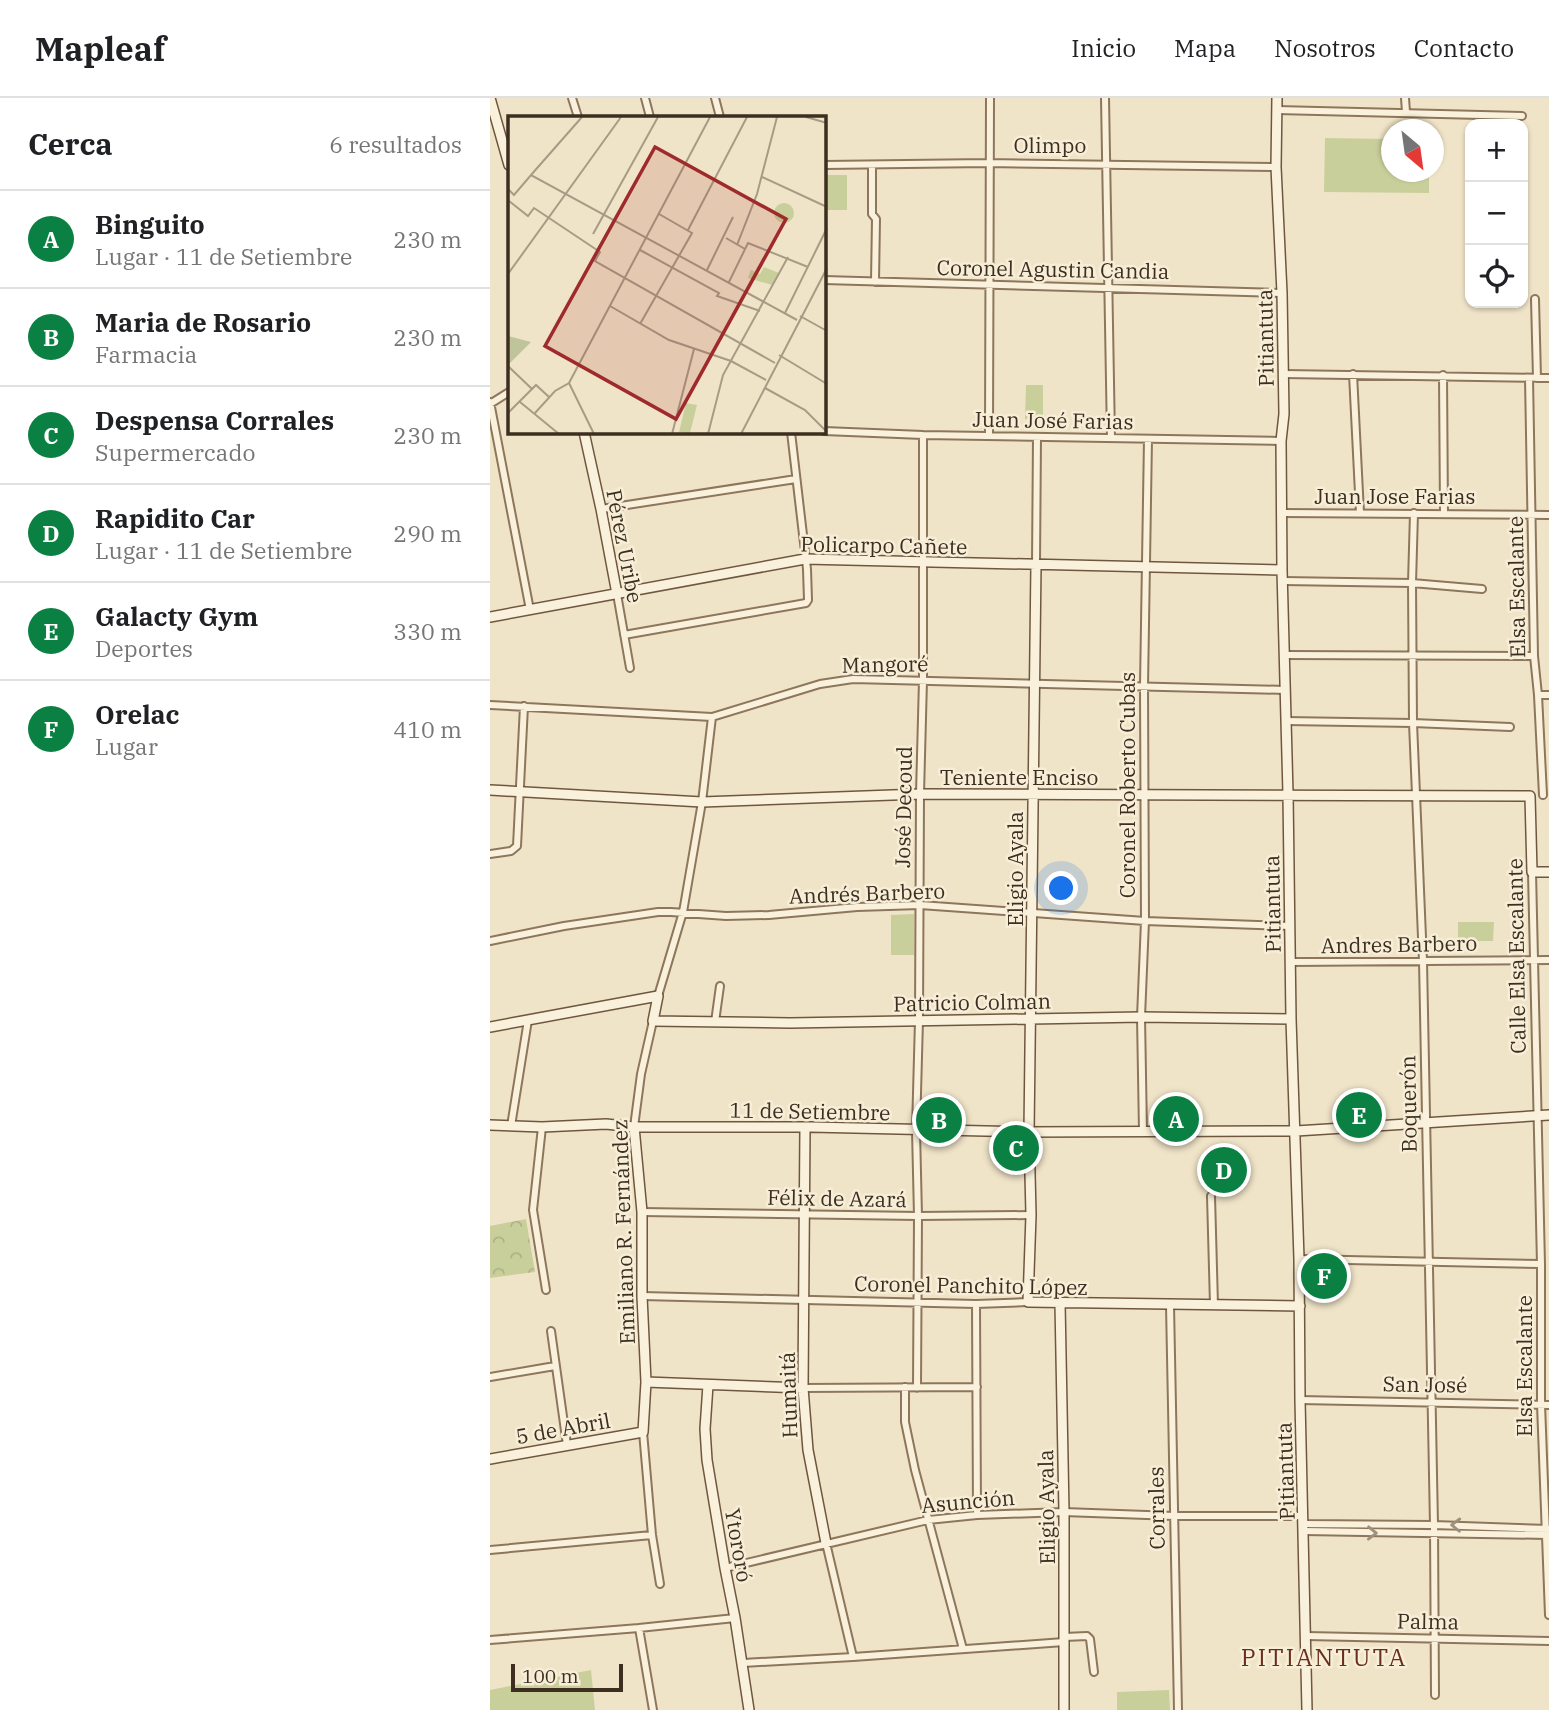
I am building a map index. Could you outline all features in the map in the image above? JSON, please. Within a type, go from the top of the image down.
[{"type":"street","points":[[490,98],[508,161]]},
{"type":"street","points":[[572,98],[578,116]]},
{"type":"street","points":[[645,98],[650,116]]},
{"type":"street","points":[[715,98],[720,116]]},
{"type":"street","points":[[989,98],[989,436]]},
{"type":"street","points":[[1105,98],[1111,438]]},
{"type":"street","name":"Pitiantuta","points":[[1277,98],[1276,167],[1284,414],[1281,441],[1282,570],[1307,1710]]},
{"type":"street","points":[[1405,98],[1406,112]]},
{"type":"street","points":[[1277,110],[1522,116]]},
{"type":"street","name":"Olimpo","points":[[826,165],[1107,163],[1276,167]]},
{"type":"street","points":[[872,165],[872,214],[876,219],[875,282]]},
{"type":"street","name":"Coronel Agustin Candia","points":[[826,280],[1282,293]]},
{"type":"street","points":[[1533,378],[1535,299]]},
{"type":"street","points":[[1283,374],[1549,378]]},
{"type":"street","points":[[1353,374],[1360,513]]},
{"type":"street","points":[[1443,375],[1444,513]]},
{"type":"street","name":"Elsa Escalante","points":[[1533,378],[1534,656],[1546,795]]},
{"type":"street","points":[[508,394],[490,403],[530,610]]},
{"type":"street","name":"Juan José Farias","points":[[826,431],[1281,441]]},
{"type":"street","name":"Pérez Uribe","points":[[584,434],[630,668]]},
{"type":"street","points":[[624,635],[806,603],[809,596],[791,434]]},
{"type":"street","name":"José Decoud","points":[[917,1388],[916,1130],[923,680],[923,435]]},
{"type":"street","name":"Eligio Ayala","points":[[1028,1302],[1037,437]]},
{"type":"street","name":"Coronel Roberto Cubas","points":[[1143,1132],[1141,1017],[1145,921],[1144,686],[1148,439]]},
{"type":"street","points":[[601,509],[796,479]]},
{"type":"street","name":"Juan Jose Farias","points":[[1282,513],[1549,515]]},
{"type":"street","name":"Boquerón","points":[[1414,513],[1413,723],[1423,961],[1435,1695]]},
{"type":"street","name":"Policarpo Cañete","points":[[490,617],[805,559],[1282,570]]},
{"type":"street","points":[[1283,582],[1412,583],[1482,589]]},
{"type":"street","points":[[1285,654],[1534,656]]},
{"type":"street","name":"Mangoré","points":[[490,705],[712,717],[820,684],[853,679],[1285,690]]},
{"type":"street","points":[[1538,695],[1549,695]]},
{"type":"street","points":[[490,854],[511,851],[517,846],[524,706]]},
{"type":"street","name":"Emiliano R. Fernández","points":[[660,1584],[652,1535],[643,1432],[646,1382],[642,1212],[634,1127],[641,1074],[658,996],[683,912],[702,802],[712,717]]},
{"type":"street","points":[[1286,721],[1510,727]]},
{"type":"street","name":"Teniente Enciso","points":[[490,790],[702,802],[920,794],[1546,795]]},
{"type":"street","name":"Calle Elsa Escalante","points":[[1530,796],[1538,1116]]},
{"type":"street","points":[[1532,872],[1549,872]]},
{"type":"street","name":"Andrés Barbero","points":[[490,941],[628,915],[658,912],[726,916],[769,915],[857,907],[920,905],[1145,921],[1290,926]]},
{"type":"street","name":"Andres Barbero","points":[[1290,962],[1549,960]]},
{"type":"street","points":[[715,1022],[720,986]]},
{"type":"street","points":[[490,1027],[658,996]]},
{"type":"street","name":"Patricio Colman","points":[[653,1021],[790,1023],[1141,1017],[1291,1019]]},
{"type":"street","points":[[512,1126],[528,1020]]},
{"type":"street","name":"11 de Setiembre","points":[[490,1125],[542,1127],[606,1124],[634,1127],[805,1127],[1029,1132],[1296,1131],[1549,1115]]},
{"type":"street","name":"Elsa Escalante","points":[[1538,1116],[1541,1404],[1549,1615]]},
{"type":"street","points":[[542,1127],[533,1210],[545,1290]]},
{"type":"street","name":"Humaitá","points":[[805,1127],[803,1388],[808,1450],[826,1543],[853,1657]]},
{"type":"street","points":[[1211,1196],[1214,1305]]},
{"type":"street","points":[[1540,1211],[1549,1211]]},
{"type":"street","name":"Félix de Azará","points":[[642,1212],[1031,1215]]},
{"type":"street","points":[[1299,1259],[1541,1264]]},
{"type":"street","name":"Coronel Panchito López","points":[[642,1296],[976,1304],[1028,1302],[1300,1306]]},
{"type":"street","name":"Eligio Ayala","points":[[1060,1303],[1064,1710]]},
{"type":"street","points":[[976,1304],[977,1515]]},
{"type":"street","name":"Corrales","points":[[1170,1305],[1178,1710]]},
{"type":"street","points":[[551,1331],[567,1445]]},
{"type":"street","points":[[490,1377],[555,1366]]},
{"type":"street","points":[[646,1382],[803,1388],[977,1387]]},
{"type":"street","name":"Ytororó","points":[[708,1385],[705,1429],[707,1460],[736,1618],[749,1710]]},
{"type":"street","points":[[905,1387],[905,1422],[915,1470],[963,1649]]},
{"type":"street","name":"San José","points":[[1300,1400],[1549,1405]]},
{"type":"street","name":"5 de Abril","points":[[490,1459],[643,1432]]},
{"type":"street","name":"Asunción","points":[[725,1568],[928,1520],[977,1515],[1064,1512],[1174,1516],[1434,1534],[1547,1532]]},
{"type":"street","name":"Asunción","points":[[1304,1524],[1434,1525],[1547,1532]]},
{"type":"street","points":[[490,1550],[652,1535]]},
{"type":"street","points":[[490,1640],[736,1618]]},
{"type":"street","points":[[639,1628],[653,1710]]},
{"type":"street","points":[[743,1663],[963,1649],[1087,1636],[1090,1639],[1094,1672]]},
{"type":"street","name":"Palma","points":[[1306,1636],[1549,1641]]},
{"type":"green space","points":[[1325,138],[1381,139],[1381,182],[1429,182],[1429,193],[1324,192]]},
{"type":"green space","points":[[826,175],[847,175],[847,210],[826,210]]},
{"type":"green space","points":[[1026,385],[1043,385],[1043,419],[1025,419]]},
{"type":"green space","points":[[914,914],[914,955],[891,955],[891,915]]},
{"type":"green space","points":[[1458,922],[1494,922],[1493,941],[1458,941]]},
{"type":"green space","points":[[526,1219],[535,1272],[490,1278],[490,1226]]},
{"type":"green space","points":[[591,1670],[595,1710],[490,1710],[490,1690]]},
{"type":"green space","points":[[1169,1690],[1170,1710],[1117,1710],[1117,1692]]},
{"type":"place","name":"Galacty Gym","points":[[1359,1115]]},
{"type":"place","name":"Binguito","points":[[1176,1119]]},
{"type":"place","name":"Maria de Rosario","points":[[939,1120]]},
{"type":"place","name":"Despensa Corrales","points":[[1016,1148]]},
{"type":"place","name":"Rapidito Car","points":[[1224,1170]]},
{"type":"place","name":"Orelac","points":[[1324,1276]]},
{"type":"district","name":"PITIANTUTA","points":[[1324,1657]]}]
